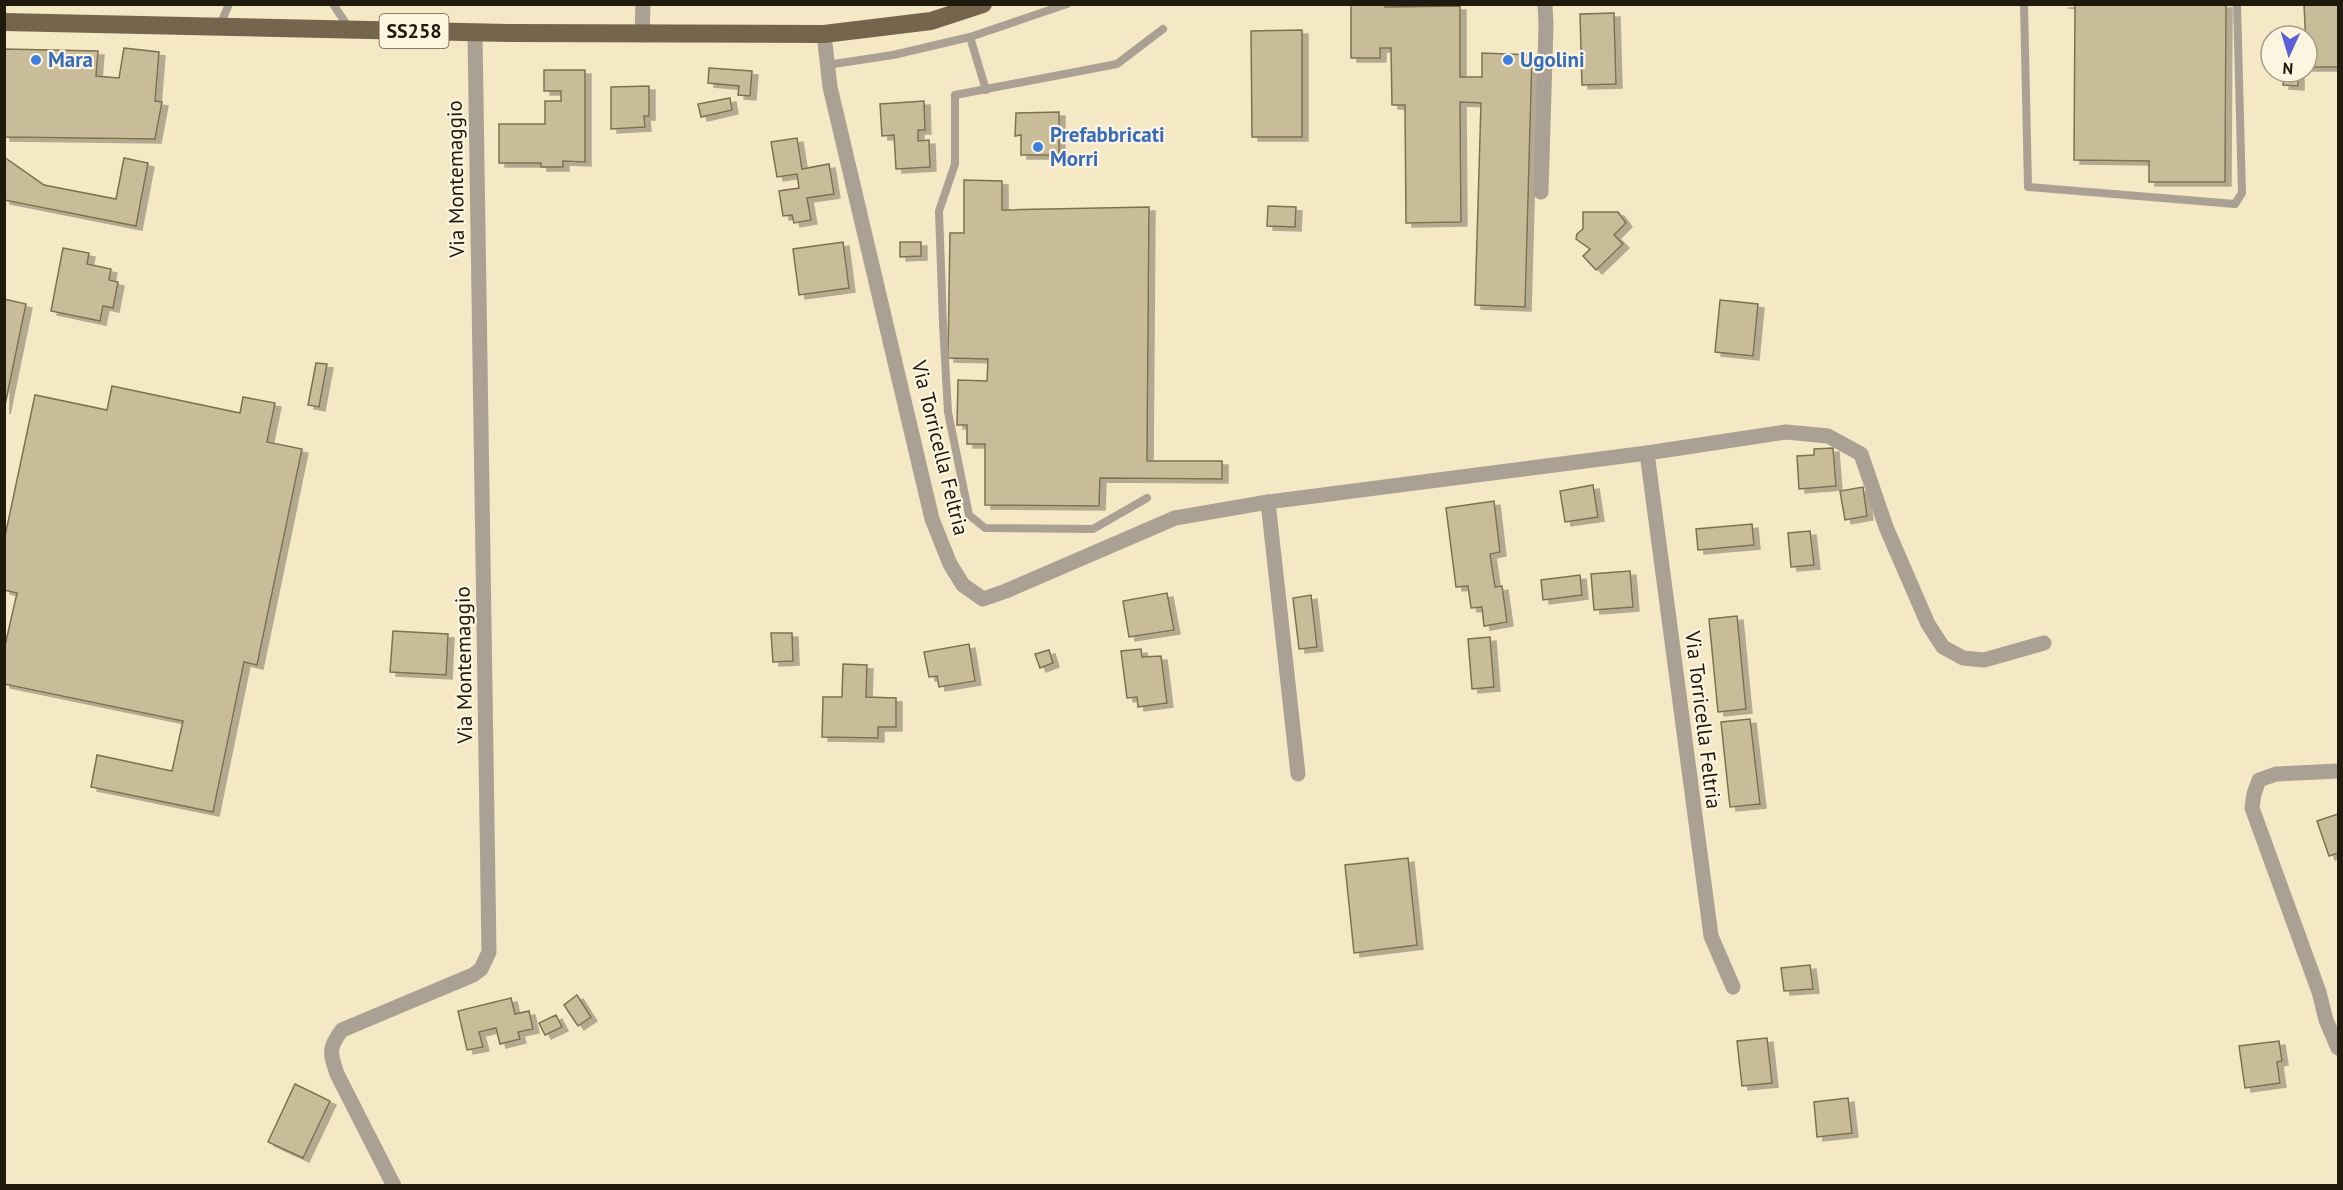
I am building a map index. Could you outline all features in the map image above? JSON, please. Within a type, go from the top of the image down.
[{"type":"main road","name":"SS258","points":[[4,22],[475,33],[824,34],[931,21],[983,4]]},
{"type":"street","points":[[642,35],[643,4]]},
{"type":"street","points":[[1541,192],[1545,4]]},
{"type":"street","name":"Via Montemaggio","points":[[394,1185],[337,1074],[332,1057],[332,1044],[342,1030],[473,975],[481,969],[489,952],[475,33]]},
{"type":"street","name":"Via Torricella Feltria","points":[[824,34],[830,87],[932,519],[950,564],[963,585],[983,599],[1175,518],[1268,502],[1647,453],[1786,432],[1828,436],[1861,454],[1886,527],[1928,624],[1943,647],[1964,658],[1984,660],[2044,643]]},
{"type":"street","name":"Via Torricella Feltria","points":[[1647,453],[1711,936],[1733,987]]},
{"type":"street","points":[[1268,502],[1298,774]]},
{"type":"street","points":[[2338,771],[2276,774],[2259,780],[2252,808],[2319,992],[2326,1020],[2338,1048]]},
{"type":"lane","points":[[219,26],[229,4]]},
{"type":"lane","points":[[333,4],[350,29]]},
{"type":"lane","points":[[827,65],[893,55],[970,37],[1067,4]]},
{"type":"lane","points":[[2024,4],[2028,187],[2235,204],[2242,192],[2237,4]]},
{"type":"lane","points":[[1147,498],[1093,530],[985,528],[969,515],[948,412],[939,211],[955,164],[955,95],[1117,64],[1163,29]]},
{"type":"lane","points":[[970,37],[986,90]]},
{"type":"building","points":[[1351,4],[1385,4],[1385,7],[1460,6],[1460,77],[1482,77],[1482,53],[1532,55],[1525,307],[1475,305],[1481,103],[1460,102],[1461,222],[1406,223],[1405,105],[1392,105],[1391,48],[1380,48],[1380,58],[1351,58]]},
{"type":"building","points":[[2062,4],[2226,4],[2225,182],[2149,182],[2149,161],[2074,160],[2075,5]]},
{"type":"building","points":[[2304,4],[2338,4],[2338,67],[2319,67],[2319,24],[2305,24]]},
{"type":"building","points":[[1614,13],[1616,84],[1582,85],[1580,14]]},
{"type":"building","points":[[1302,30],[1302,137],[1252,137],[1251,31]]},
{"type":"building","points":[[124,48],[159,52],[155,101],[162,102],[155,139],[4,137],[4,49],[98,51],[96,76],[119,78]]},
{"type":"building","points":[[709,68],[752,71],[750,96],[738,95],[739,86],[708,83]]},
{"type":"building","points":[[544,70],[585,70],[585,162],[563,161],[563,167],[541,167],[541,163],[499,163],[499,124],[545,124],[545,101],[561,101],[561,91],[544,91]]},
{"type":"building","points":[[649,86],[649,116],[644,116],[645,127],[611,129],[611,87]]},
{"type":"building","points":[[730,98],[732,110],[701,117],[698,104]]},
{"type":"building","points":[[924,101],[925,130],[918,130],[918,141],[929,140],[930,167],[896,169],[894,135],[882,136],[880,104]]},
{"type":"building","points":[[1059,112],[1059,155],[1021,155],[1021,135],[1015,136],[1016,113]]},
{"type":"building","points":[[797,138],[802,169],[829,164],[834,194],[807,198],[811,220],[794,223],[792,215],[783,216],[779,191],[799,188],[797,174],[777,177],[771,142]]},
{"type":"building","points":[[4,157],[44,185],[116,199],[124,158],[148,163],[136,226],[4,200]]},
{"type":"building","points":[[964,180],[1002,181],[1002,210],[1149,207],[1147,461],[1222,461],[1222,479],[1100,478],[1099,506],[985,505],[985,444],[967,444],[967,425],[957,425],[958,380],[987,381],[988,359],[948,358],[950,233],[964,233]]},
{"type":"building","points":[[1268,206],[1296,207],[1295,227],[1267,226]]},
{"type":"building","points":[[1583,212],[1618,212],[1626,223],[1614,235],[1623,244],[1596,270],[1583,256],[1590,249],[1576,239],[1577,234],[1583,229]]},
{"type":"building","points":[[843,242],[849,288],[799,295],[793,249]]},
{"type":"building","points":[[900,242],[921,242],[921,256],[900,257]]},
{"type":"building","points":[[63,248],[89,253],[87,264],[111,269],[109,280],[118,282],[113,308],[103,306],[100,321],[51,311]]},
{"type":"building","points":[[4,299],[26,304],[4,410]]},
{"type":"building","points":[[1720,300],[1758,304],[1753,356],[1715,352]]},
{"type":"building","points":[[316,363],[327,364],[319,407],[308,405]]},
{"type":"building","points":[[112,386],[240,413],[243,397],[275,403],[267,442],[302,449],[257,665],[244,662],[213,812],[91,787],[97,755],[172,771],[183,721],[4,684],[4,650],[17,593],[4,590],[4,541],[35,395],[107,410]]},
{"type":"building","points":[[1833,448],[1836,486],[1799,489],[1797,456],[1814,455],[1814,449]]},
{"type":"building","points":[[1593,485],[1598,517],[1565,522],[1560,491]]},
{"type":"building","points":[[1863,487],[1867,516],[1845,520],[1840,491]]},
{"type":"building","points":[[1494,501],[1500,552],[1490,554],[1495,587],[1502,586],[1507,622],[1484,626],[1482,607],[1471,608],[1468,586],[1456,587],[1446,508]]},
{"type":"building","points":[[1752,524],[1754,545],[1698,550],[1696,529]]},
{"type":"building","points":[[1810,531],[1814,565],[1791,567],[1788,533]]},
{"type":"building","points":[[1630,571],[1633,607],[1594,610],[1591,574]]},
{"type":"building","points":[[1580,575],[1582,595],[1543,600],[1541,580]]},
{"type":"building","points":[[1167,593],[1174,630],[1129,637],[1123,601]]},
{"type":"building","points":[[1311,595],[1317,647],[1299,649],[1293,598]]},
{"type":"building","points":[[1737,616],[1746,709],[1718,712],[1709,619]]},
{"type":"building","points":[[393,631],[448,634],[446,675],[390,672]]},
{"type":"building","points":[[771,633],[792,633],[793,661],[773,662]]},
{"type":"building","points":[[1490,637],[1494,687],[1472,689],[1468,639]]},
{"type":"building","points":[[969,644],[975,681],[939,687],[937,676],[929,677],[924,652]]},
{"type":"building","points":[[1141,649],[1142,657],[1161,656],[1167,703],[1138,707],[1137,697],[1127,698],[1121,651]]},
{"type":"building","points":[[1049,650],[1053,663],[1040,668],[1035,654]]},
{"type":"building","points":[[843,664],[867,665],[866,697],[896,698],[896,727],[878,727],[878,738],[822,737],[823,697],[842,697]]},
{"type":"building","points":[[1750,719],[1760,804],[1730,807],[1721,722]]},
{"type":"building","points":[[2338,814],[2338,853],[2329,856],[2317,821]]},
{"type":"building","points":[[1408,858],[1417,945],[1354,953],[1345,865]]},
{"type":"building","points":[[1810,965],[1813,989],[1784,991],[1781,968]]},
{"type":"building","points":[[577,995],[591,1017],[578,1026],[564,1005]]},
{"type":"building","points":[[511,998],[515,1014],[529,1011],[533,1029],[518,1032],[520,1039],[500,1044],[496,1028],[479,1032],[483,1047],[467,1050],[458,1011]]},
{"type":"building","points":[[556,1015],[562,1027],[545,1035],[539,1023]]},
{"type":"building","points":[[1767,1038],[1772,1083],[1742,1086],[1737,1041]]},
{"type":"building","points":[[2279,1041],[2282,1061],[2277,1062],[2280,1083],[2245,1088],[2239,1046]]},
{"type":"building","points":[[295,1084],[330,1101],[303,1158],[268,1142]]},
{"type":"building","points":[[1848,1098],[1852,1133],[1817,1137],[1814,1102]]},
{"type":"place","name":"Mara","points":[[36,60]]},
{"type":"place","name":"Ugolini","points":[[1508,60]]},
{"type":"place","name":"Prefabbricati Morri","points":[[1038,147]]}]
